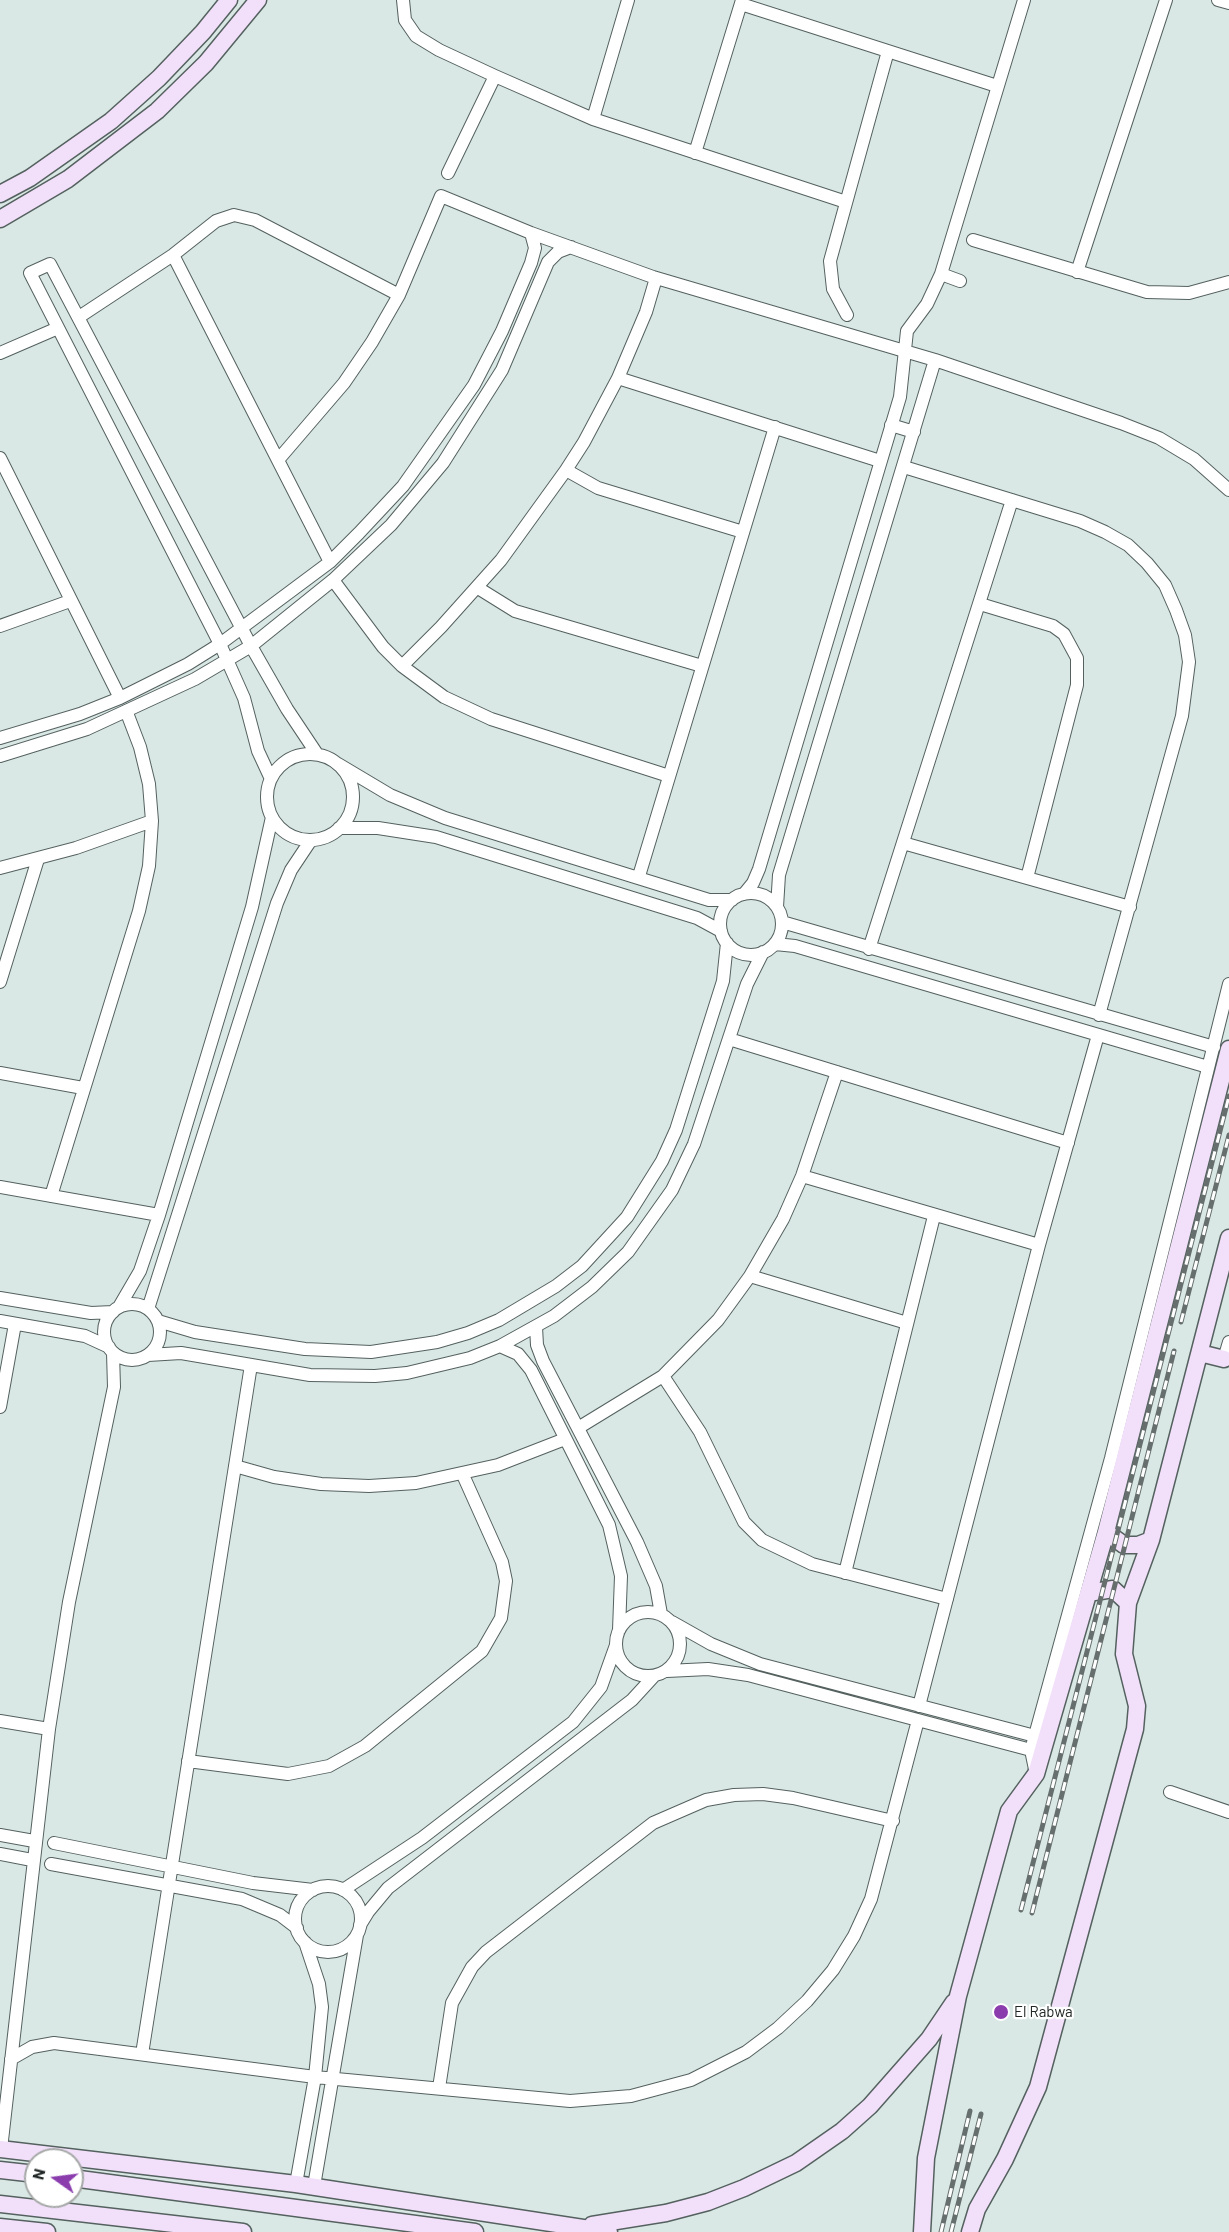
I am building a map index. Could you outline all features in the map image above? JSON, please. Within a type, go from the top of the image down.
[{"type":"main road","points":[[0,194],[30,178],[111,121],[159,78],[203,32],[229,0]]},
{"type":"main road","points":[[0,219],[68,179],[157,111],[206,63],[258,0]]},
{"type":"main road","points":[[921,2230],[926,2158],[958,1996],[1008,1811],[1036,1774],[1106,1532],[1221,1048]]},
{"type":"main road","points":[[970,2232],[977,2209],[1005,2159],[1038,2087],[1135,1729],[1137,1706],[1124,1654],[1128,1603],[1151,1540],[1229,1238]]},
{"type":"main road","points":[[1200,1353],[1224,1359]]},
{"type":"main road","points":[[1106,1532],[1124,1545],[1138,1545],[1151,1540]]},
{"type":"main road","points":[[1088,1593],[1113,1589],[1128,1603]]},
{"type":"main road","points":[[576,2227],[689,2207],[744,2188],[796,2163],[842,2131],[870,2106],[929,2039],[958,1996]]},
{"type":"main road","points":[[0,2149],[314,2186],[609,2232]]},
{"type":"main road","points":[[0,2170],[24,2173]]},
{"type":"main road","points":[[84,2180],[475,2232]]},
{"type":"main road","points":[[0,2204],[243,2232]]},
{"type":"main road","points":[[0,2227],[47,2232]]},
{"type":"street","points":[[403,0],[405,20],[416,36],[439,50],[495,76],[593,119],[846,202]]},
{"type":"street","points":[[593,119],[628,0]]},
{"type":"street","points":[[158,1321],[195,1332],[305,1349],[371,1352],[415,1347],[468,1333],[509,1315],[556,1286],[582,1266],[627,1217],[662,1161],[676,1130],[723,981],[722,914],[753,883],[759,869],[902,386],[903,351],[907,332],[927,304],[941,274],[1024,0]]},
{"type":"street","points":[[1077,272],[1166,0]]},
{"type":"street","points":[[1218,0],[1229,3]]},
{"type":"street","points":[[695,153],[741,2],[997,86]]},
{"type":"street","points":[[847,315],[837,298],[830,270],[832,251],[888,51]]},
{"type":"street","points":[[448,173],[495,76]]},
{"type":"street","points":[[278,460],[344,383],[399,295],[441,196],[531,233],[656,278],[935,360],[1121,423],[1159,438],[1194,459],[1229,490]]},
{"type":"street","points":[[79,316],[173,255],[216,221],[227,216],[241,215],[255,220],[399,295]]},
{"type":"street","points":[[0,738],[80,714],[120,698],[220,644],[330,562],[403,486],[439,438],[474,385],[502,332],[534,255],[531,233]]},
{"type":"street","points":[[973,240],[1133,289],[1161,294],[1196,292],[1229,282]]},
{"type":"street","points":[[0,756],[67,736],[127,713],[251,646],[333,580],[391,525],[443,463],[502,370],[552,256],[571,247]]},
{"type":"street","points":[[173,255],[330,562]]},
{"type":"street","points":[[271,778],[258,751],[244,698],[220,644],[30,273],[50,264],[241,628],[287,709],[317,754],[390,795],[417,807],[709,900],[763,895],[777,907]]},
{"type":"street","points":[[941,274],[960,281]]},
{"type":"street","points":[[402,666],[478,588],[522,533],[566,470],[584,442],[618,378],[646,312],[656,278]]},
{"type":"street","points":[[524,281],[539,286]]},
{"type":"street","points":[[0,353],[58,328]]},
{"type":"street","points":[[339,828],[378,828],[417,833],[517,862],[704,920],[737,951],[750,955],[763,952],[775,944],[782,922],[777,907],[779,875],[935,360]]},
{"type":"street","points":[[618,378],[880,461]]},
{"type":"street","points":[[891,425],[914,432]]},
{"type":"street","points":[[639,876],[775,428]]},
{"type":"street","points":[[0,458],[120,698]]},
{"type":"street","points":[[904,467],[1080,521],[1128,546],[1147,563],[1165,585],[1185,635],[1189,662],[1182,716],[1099,1015]]},
{"type":"street","points":[[566,470],[598,488],[743,532]]},
{"type":"street","points":[[869,949],[1012,500]]},
{"type":"street","points":[[333,580],[365,627],[402,666],[444,697],[491,719],[669,776]]},
{"type":"street","points":[[478,588],[515,611],[702,666]]},
{"type":"street","points":[[0,626],[70,600]]},
{"type":"street","points":[[980,604],[1053,626],[1064,634],[1077,658],[1077,685],[1026,878]]},
{"type":"street","points":[[51,1196],[139,911],[149,866],[152,820],[147,774],[127,713]]},
{"type":"street","points":[[0,2149],[48,1729],[69,1602],[114,1387],[111,1350],[104,1332],[108,1318],[116,1310],[140,1271],[252,907],[272,817],[267,794],[271,778],[280,766],[294,757],[317,754]]},
{"type":"street","points":[[272,817],[288,834],[311,840],[326,837],[339,828],[349,816],[353,800],[348,777],[338,764]]},
{"type":"street","points":[[0,868],[114,836],[152,820]]},
{"type":"street","points":[[148,1309],[277,903],[291,870],[311,840]]},
{"type":"street","points":[[517,862],[523,842]]},
{"type":"street","points":[[903,843],[1130,907]]},
{"type":"street","points":[[0,982],[38,859]]},
{"type":"street","points":[[782,922],[869,949],[1221,1048]]},
{"type":"street","points":[[775,944],[795,946],[1208,1067]]},
{"type":"street","points":[[0,1321],[85,1336],[127,1360],[148,1355],[181,1353],[310,1375],[375,1376],[439,1367],[500,1346],[536,1327],[573,1303],[611,1270],[658,1211],[694,1144],[751,974],[763,952]]},
{"type":"street","points":[[1036,1774],[1031,1750],[1111,1458],[1208,1067],[1221,1048],[1229,984]]},
{"type":"street","points":[[1151,1051],[1156,1030]]},
{"type":"street","points":[[919,1706],[1039,1245],[1098,1035]]},
{"type":"street","points":[[729,1039],[1068,1143]]},
{"type":"street","points":[[578,1428],[663,1376],[718,1320],[750,1276],[783,1219],[802,1176],[837,1072]]},
{"type":"street","points":[[0,1073],[83,1088]]},
{"type":"street","points":[[802,1176],[1039,1245]]},
{"type":"street","points":[[0,1187],[159,1215]]},
{"type":"street","points":[[845,1573],[934,1216]]},
{"type":"street","points":[[750,1276],[907,1323]]},
{"type":"street","points":[[0,1298],[86,1312],[116,1310],[134,1304],[148,1309],[158,1321],[160,1336],[154,1350],[148,1355]]},
{"type":"street","points":[[0,1407],[15,1324]]},
{"type":"street","points":[[536,1327],[539,1353],[651,1572],[667,1618],[678,1631],[680,1653],[667,1671]]},
{"type":"street","points":[[1224,1359],[1229,1342]]},
{"type":"street","points":[[343,1890],[422,1838],[573,1722],[601,1687],[616,1645],[621,1585],[617,1550],[609,1525],[526,1361],[510,1349],[500,1346]]},
{"type":"street","points":[[142,2054],[251,1365]]},
{"type":"street","points":[[663,1376],[700,1432],[734,1503],[751,1530],[762,1540],[788,1555],[845,1573],[947,1599]]},
{"type":"street","points":[[235,1466],[274,1477],[333,1485],[416,1483],[464,1475],[532,1453],[565,1439]]},
{"type":"street","points":[[188,1761],[288,1774],[329,1767],[365,1746],[482,1651],[501,1618],[506,1581],[502,1562],[464,1475]]},
{"type":"street","points":[[619,1630],[633,1616],[652,1612],[667,1618],[711,1644],[759,1664],[1035,1736]]},
{"type":"street","points":[[616,1645],[617,1654],[628,1670],[636,1675],[654,1676],[667,1671],[708,1669],[748,1674],[1031,1750]]},
{"type":"street","points":[[304,1942],[314,1949],[326,1952],[344,1947],[359,1930],[373,1905],[388,1888],[632,1700],[654,1676]]},
{"type":"street","points":[[10,2059],[32,2047],[54,2043],[315,2077],[560,2100],[601,2100],[631,2096],[681,2083],[719,2067],[746,2052],[786,2022],[833,1970],[854,1936],[871,1899],[918,1720]]},
{"type":"street","points":[[0,1721],[48,1729]]},
{"type":"street","points":[[1170,1792],[1229,1812]]},
{"type":"street","points":[[438,2088],[452,2003],[472,1967],[486,1952],[653,1823],[706,1800],[734,1795],[763,1794],[793,1798],[893,1821]]},
{"type":"street","points":[[0,1835],[34,1842]]},
{"type":"street","points":[[54,1843],[273,1887],[313,1890],[333,1886],[343,1890],[358,1905],[359,1930],[314,2186]]},
{"type":"street","points":[[0,1854],[32,1860]]},
{"type":"street","points":[[51,1864],[243,1899],[280,1915],[297,1928],[314,1963],[322,2007],[315,2077],[296,2184]]},
{"type":"street","points":[[297,1928],[298,1906],[313,1890]]},
{"type":"railway","points":[[1021,1910],[1229,1096]]},
{"type":"railway","points":[[1181,1322],[1229,1135]]},
{"type":"railway","points":[[1032,1913],[1174,1351]]},
{"type":"railway","points":[[941,2232],[970,2111]]},
{"type":"railway","points":[[951,2232],[981,2114]]},
{"type":"place","name":"El Rabwa","points":[[1001,2012]]}]
